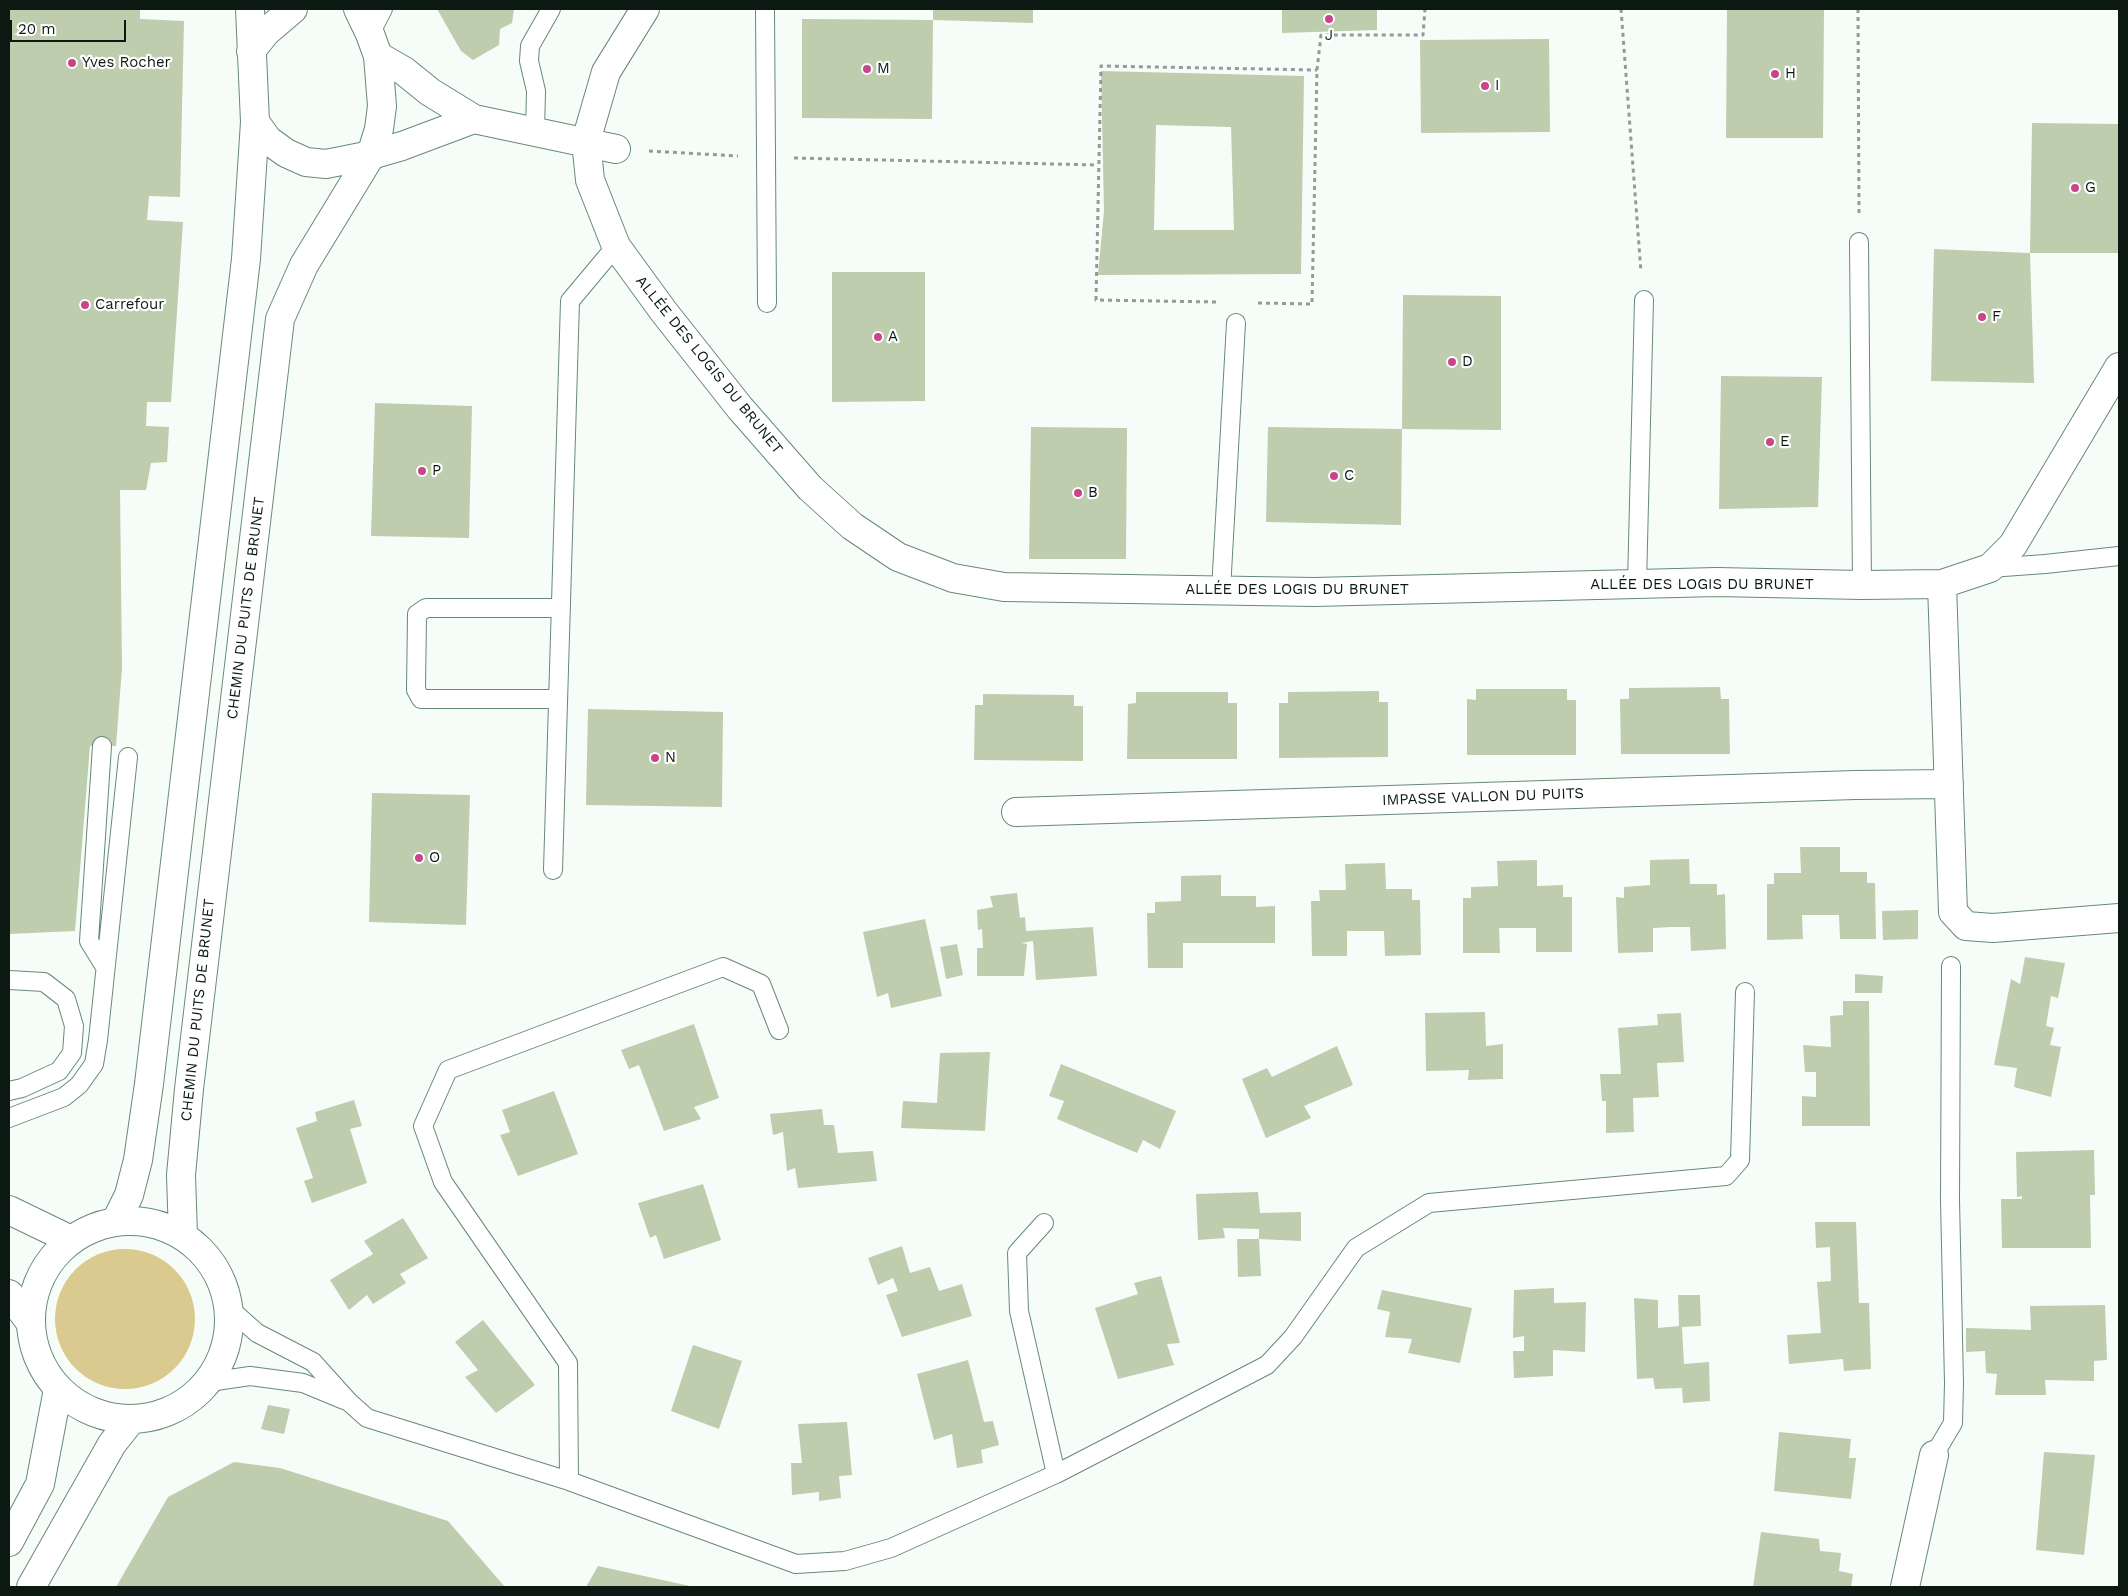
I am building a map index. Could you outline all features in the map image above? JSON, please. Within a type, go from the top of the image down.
[{"type":"street","points":[[116,1221],[129,1195],[138,1160],[150,1084],[246,259],[255,122],[250,9]]},
{"type":"street","points":[[251,51],[266,32],[293,9]]},
{"type":"street","name":"ALLÉE DES LOGIS DU BRUNET","points":[[645,9],[606,72],[586,141],[590,180],[616,246],[664,312],[740,408],[810,488],[852,526],[898,557],[953,578],[1004,586],[1314,592],[1717,582],[1862,585],[1942,584],[1990,568],[2013,545],[2119,367]]},
{"type":"street","points":[[367,22],[404,71],[430,92],[474,119],[586,141],[616,149]]},
{"type":"street","name":"CHEMIN DU PUITS DE BRUNET","points":[[183,1235],[181,1175],[188,1089],[280,319],[304,265],[371,155],[379,128],[382,106],[367,22]]},
{"type":"street","points":[[255,122],[268,140],[286,153],[306,162],[326,164],[371,155],[402,146],[474,119]]},
{"type":"street","points":[[1942,584],[1953,912],[1966,926],[1993,928],[2119,918]]},
{"type":"street","name":"IMPASSE VALLON DU PUITS","points":[[1016,812],[1844,785],[1950,784]]},
{"type":"street","points":[[9,1210],[71,1240]]},
{"type":"street","points":[[140,1220],[162,1225],[183,1235],[201,1249],[215,1266],[225,1287],[230,1309],[229,1334],[222,1359],[209,1382],[187,1402],[160,1415],[131,1420],[104,1416],[79,1406],[58,1389],[43,1369],[34,1347],[30,1322],[32,1299],[40,1276],[53,1256],[71,1240],[92,1228],[116,1221],[140,1220]]},
{"type":"street","points":[[9,1294],[30,1322]]},
{"type":"street","points":[[9,1542],[40,1484],[58,1389]]},
{"type":"street","points":[[31,1587],[112,1444],[131,1420]]},
{"type":"street","points":[[1905,1587],[1934,1455]]},
{"type":"lane","points":[[535,131],[536,91],[528,61],[530,46],[551,9]]},
{"type":"lane","points":[[765,9],[767,303]]},
{"type":"lane","points":[[1859,242],[1862,585]]},
{"type":"lane","points":[[553,870],[570,301],[616,246]]},
{"type":"lane","points":[[1637,584],[1644,300]]},
{"type":"lane","points":[[1220,590],[1236,323]]},
{"type":"lane","points":[[1990,568],[2119,556]]},
{"type":"lane","points":[[558,699],[421,699],[416,690],[417,614],[426,608],[561,608]]},
{"type":"lane","points":[[102,746],[89,941],[105,967]]},
{"type":"lane","points":[[9,1118],[64,1097],[79,1085],[94,1064],[128,757]]},
{"type":"lane","points":[[1934,1455],[1953,1424],[1954,1399],[1950,1200],[1951,966]]},
{"type":"lane","points":[[569,1481],[568,1363],[443,1182],[423,1126],[448,1070],[723,967],[761,984],[779,1030]]},
{"type":"lane","points":[[9,980],[44,982],[66,999],[74,1026],[72,1053],[58,1072],[22,1088],[9,1091]]},
{"type":"lane","points":[[230,1309],[257,1333],[313,1362],[349,1402],[367,1418],[569,1481],[796,1564],[845,1561],[891,1548],[1056,1474],[1266,1365],[1293,1338],[1356,1248],[1429,1203],[1726,1176],[1740,1160],[1745,992]]},
{"type":"lane","points":[[1044,1223],[1017,1253],[1018,1311],[1056,1474]]},
{"type":"lane","points":[[209,1382],[250,1376],[303,1383],[349,1402]]},
{"type":"path","points":[[1255,303],[1312,304],[1316,70],[1321,35],[1423,35],[1425,9]]},
{"type":"path","points":[[1621,9],[1644,300]]},
{"type":"path","points":[[1858,9],[1859,242]]},
{"type":"path","points":[[1226,302],[1096,300],[1101,66],[1316,70]]},
{"type":"path","points":[[616,149],[766,158],[1098,165]]},
{"type":"shaded area","points":[[125,1249],[139,1250],[152,1254],[175,1269],[190,1292],[194,1305],[194,1333],[190,1346],[175,1369],[152,1384],[139,1388],[125,1389],[111,1388],[98,1384],[75,1369],[60,1346],[56,1333],[55,1319],[56,1305],[60,1292],[75,1269],[98,1254],[111,1250]]},
{"type":"building","name":"Carrefour","points":[[9,9],[140,9],[140,19],[184,21],[180,197],[149,196],[147,220],[183,222],[171,402],[147,402],[146,426],[169,427],[167,462],[151,463],[146,490],[120,490],[122,668],[116,746],[90,746],[75,931],[9,934]]},
{"type":"building","points":[[437,9],[514,9],[512,23],[500,29],[499,45],[473,60],[461,51]]},
{"type":"building","points":[[933,9],[1033,9],[1033,23],[933,20]]},
{"type":"building","name":"J","points":[[1282,9],[1377,9],[1377,30],[1282,33]]},
{"type":"building","name":"H","points":[[1727,9],[1824,9],[1823,138],[1726,138]]},
{"type":"building","name":"M","points":[[802,19],[933,20],[932,119],[802,118]]},
{"type":"building","name":"I","points":[[1549,39],[1550,132],[1421,133],[1420,40]]},
{"type":"building","points":[[1101,71],[1304,76],[1301,274],[1098,275],[1104,211]],"holes":[[[1156,125],[1231,127],[1234,230],[1154,230]]]},
{"type":"building","name":"G","points":[[2032,123],[2119,124],[2119,253],[2030,253]]},
{"type":"building","name":"F","points":[[1934,249],[2030,253],[2034,383],[1931,381]]},
{"type":"building","name":"A","points":[[832,272],[925,272],[925,401],[832,402]]},
{"type":"building","name":"D","points":[[1403,295],[1501,296],[1501,430],[1402,429]]},
{"type":"building","name":"E","points":[[1721,376],[1822,377],[1818,507],[1719,509]]},
{"type":"building","name":"P","points":[[375,403],[472,406],[469,538],[371,536]]},
{"type":"building","name":"B","points":[[1031,427],[1127,428],[1126,559],[1029,559]]},
{"type":"building","name":"C","points":[[1268,427],[1402,429],[1401,525],[1266,522]]},
{"type":"building","points":[[1720,687],[1721,699],[1729,699],[1730,754],[1621,754],[1620,699],[1629,699],[1629,688]]},
{"type":"building","points":[[1476,689],[1567,689],[1567,700],[1576,700],[1576,755],[1467,755],[1467,699],[1476,700]]},
{"type":"building","points":[[1379,691],[1379,702],[1388,702],[1388,757],[1279,758],[1279,703],[1288,703],[1288,692]]},
{"type":"building","points":[[1136,692],[1228,692],[1228,703],[1237,703],[1237,759],[1127,759],[1128,704],[1136,703]]},
{"type":"building","points":[[983,694],[1074,695],[1074,706],[1083,706],[1083,761],[974,760],[975,705],[983,705]]},
{"type":"building","name":"N","points":[[588,709],[723,712],[722,807],[586,805]]},
{"type":"building","name":"O","points":[[372,793],[470,795],[466,925],[369,922]]},
{"type":"building","points":[[1800,847],[1840,847],[1840,872],[1867,872],[1867,883],[1875,883],[1876,939],[1840,939],[1839,915],[1802,915],[1803,939],[1767,940],[1767,884],[1774,884],[1774,873],[1801,873]]},
{"type":"building","points":[[1689,859],[1690,884],[1717,884],[1717,895],[1725,894],[1726,949],[1691,951],[1690,927],[1671,927],[1653,928],[1653,952],[1618,953],[1616,897],[1624,898],[1624,887],[1650,885],[1650,860]]},
{"type":"building","points":[[1537,860],[1537,886],[1563,885],[1563,897],[1572,897],[1572,952],[1536,952],[1536,928],[1499,928],[1500,953],[1463,953],[1463,898],[1471,898],[1471,887],[1498,886],[1497,861]]},
{"type":"building","points":[[1385,863],[1386,889],[1412,889],[1412,900],[1420,900],[1421,955],[1385,956],[1384,931],[1347,931],[1347,956],[1312,956],[1311,901],[1320,901],[1319,890],[1346,890],[1345,864]]},
{"type":"building","points":[[1221,875],[1221,896],[1256,896],[1256,907],[1275,906],[1275,943],[1183,943],[1183,968],[1148,968],[1147,913],[1155,913],[1155,902],[1181,901],[1181,876]]},
{"type":"building","points":[[1017,893],[1020,918],[1025,917],[1026,931],[1093,927],[1097,976],[1036,980],[1033,941],[1021,943],[1027,944],[1024,976],[977,976],[977,948],[983,948],[982,929],[978,930],[977,910],[993,907],[990,896]]},
{"type":"building","points":[[1918,910],[1918,939],[1883,940],[1882,911]]},
{"type":"building","points":[[925,919],[942,996],[891,1008],[888,993],[877,997],[863,932]]},
{"type":"building","points":[[957,944],[963,975],[946,979],[940,947]]},
{"type":"building","points":[[2025,957],[2065,963],[2058,998],[2051,996],[2046,1026],[2054,1028],[2050,1045],[2061,1047],[2051,1097],[2014,1087],[2017,1068],[1994,1065],[2011,979],[2020,984]]},
{"type":"building","points":[[1855,974],[1883,976],[1882,993],[1855,993]]},
{"type":"building","points":[[1843,1001],[1869,1001],[1870,1126],[1802,1126],[1802,1096],[1816,1097],[1816,1072],[1805,1072],[1803,1045],[1831,1047],[1830,1016],[1843,1015]]},
{"type":"building","points":[[1485,1012],[1486,1046],[1503,1044],[1503,1079],[1468,1080],[1469,1070],[1426,1071],[1425,1013]]},
{"type":"building","points":[[1681,1013],[1684,1062],[1657,1063],[1659,1097],[1633,1098],[1634,1132],[1606,1133],[1606,1101],[1602,1101],[1600,1074],[1621,1074],[1618,1028],[1658,1025],[1657,1014]]},
{"type":"building","points":[[694,1024],[719,1098],[694,1107],[701,1119],[664,1131],[639,1065],[629,1069],[621,1050]]},
{"type":"building","points":[[1337,1046],[1353,1085],[1304,1106],[1311,1118],[1266,1138],[1242,1079],[1267,1068],[1272,1077]]},
{"type":"building","points":[[990,1052],[985,1131],[901,1128],[903,1101],[937,1103],[940,1053]]},
{"type":"building","points":[[1061,1064],[1176,1111],[1160,1149],[1143,1140],[1137,1153],[1057,1119],[1064,1101],[1049,1096]]},
{"type":"building","points":[[554,1091],[578,1154],[518,1176],[500,1135],[510,1132],[502,1110]]},
{"type":"building","points":[[354,1100],[362,1126],[350,1129],[367,1183],[312,1203],[304,1181],[313,1178],[296,1128],[317,1121],[315,1112]]},
{"type":"building","points":[[822,1109],[824,1125],[834,1125],[838,1153],[873,1151],[877,1181],[798,1188],[795,1168],[787,1171],[783,1132],[773,1135],[770,1114]]},
{"type":"building","points":[[2094,1150],[2095,1195],[2090,1195],[2091,1248],[2002,1248],[2001,1199],[2022,1199],[2022,1196],[2017,1197],[2016,1152]]},
{"type":"building","points":[[703,1184],[721,1240],[664,1259],[656,1235],[650,1238],[638,1203]]},
{"type":"building","points":[[1258,1192],[1260,1213],[1301,1212],[1301,1241],[1259,1239],[1259,1229],[1223,1228],[1225,1238],[1198,1240],[1196,1194]]},
{"type":"building","points":[[403,1218],[428,1258],[400,1274],[406,1283],[373,1304],[367,1295],[349,1310],[330,1280],[373,1254],[364,1241]]},
{"type":"building","points":[[1815,1222],[1856,1222],[1859,1303],[1869,1303],[1871,1369],[1844,1371],[1843,1359],[1789,1364],[1787,1335],[1821,1333],[1817,1282],[1831,1281],[1830,1247],[1816,1248]]},
{"type":"building","points":[[1237,1239],[1259,1239],[1261,1276],[1238,1277]]},
{"type":"building","points":[[902,1246],[910,1273],[930,1267],[939,1291],[962,1284],[972,1316],[902,1337],[886,1295],[898,1291],[893,1278],[878,1285],[868,1258]]},
{"type":"building","points":[[1161,1276],[1180,1343],[1167,1344],[1174,1365],[1118,1379],[1095,1308],[1138,1294],[1134,1283]]},
{"type":"building","points":[[1554,1288],[1554,1303],[1586,1302],[1585,1352],[1553,1350],[1553,1376],[1514,1378],[1513,1351],[1524,1351],[1524,1336],[1513,1338],[1514,1290]]},
{"type":"building","points":[[1382,1290],[1472,1308],[1460,1363],[1408,1353],[1412,1339],[1385,1337],[1390,1312],[1377,1309]]},
{"type":"building","points":[[1678,1295],[1700,1295],[1701,1326],[1682,1327],[1684,1364],[1709,1362],[1710,1401],[1683,1403],[1682,1388],[1655,1389],[1653,1378],[1637,1379],[1634,1298],[1658,1300],[1658,1328],[1679,1326]]},
{"type":"building","points":[[2105,1305],[2107,1360],[2094,1361],[2094,1381],[2045,1380],[2046,1395],[1995,1395],[1997,1374],[1986,1373],[1985,1351],[1966,1352],[1966,1328],[2031,1330],[2030,1306]]},
{"type":"building","points":[[483,1320],[535,1385],[496,1413],[465,1377],[478,1370],[455,1342]]},
{"type":"building","points":[[693,1345],[742,1361],[719,1429],[671,1411]]},
{"type":"building","points":[[968,1360],[984,1422],[993,1421],[999,1445],[981,1450],[983,1463],[957,1468],[952,1434],[934,1440],[917,1374]]},
{"type":"building","points":[[268,1405],[290,1409],[284,1434],[261,1429]]},
{"type":"building","points":[[847,1422],[852,1475],[839,1476],[841,1498],[819,1501],[819,1492],[792,1495],[791,1463],[802,1463],[798,1424]]},
{"type":"building","points":[[1779,1432],[1851,1439],[1849,1458],[1856,1458],[1851,1499],[1774,1491]]},
{"type":"building","points":[[2044,1452],[2095,1455],[2084,1555],[2036,1550]]},
{"type":"building","points":[[234,1462],[280,1468],[448,1521],[505,1587],[116,1587],[168,1497]]},
{"type":"building","points":[[1761,1532],[1819,1539],[1820,1551],[1841,1553],[1839,1571],[1853,1574],[1851,1587],[1753,1587]]},
{"type":"building","points":[[598,1566],[690,1586],[690,1587],[586,1587]]},
{"type":"place","name":"J","points":[[1329,19]]},
{"type":"place","name":"Yves Rocher","points":[[72,63]]},
{"type":"place","name":"M","points":[[867,69]]},
{"type":"place","name":"H","points":[[1775,74]]},
{"type":"place","name":"I","points":[[1485,86]]},
{"type":"place","name":"G","points":[[2075,188]]},
{"type":"place","name":"Carrefour","points":[[85,305]]},
{"type":"place","name":"F","points":[[1982,317]]},
{"type":"place","name":"A","points":[[878,337]]},
{"type":"place","name":"D","points":[[1452,362]]},
{"type":"place","name":"E","points":[[1770,442]]},
{"type":"place","name":"P","points":[[422,471]]},
{"type":"place","name":"C","points":[[1334,476]]},
{"type":"place","name":"B","points":[[1078,493]]},
{"type":"place","name":"N","points":[[655,758]]},
{"type":"place","name":"O","points":[[419,858]]}]
